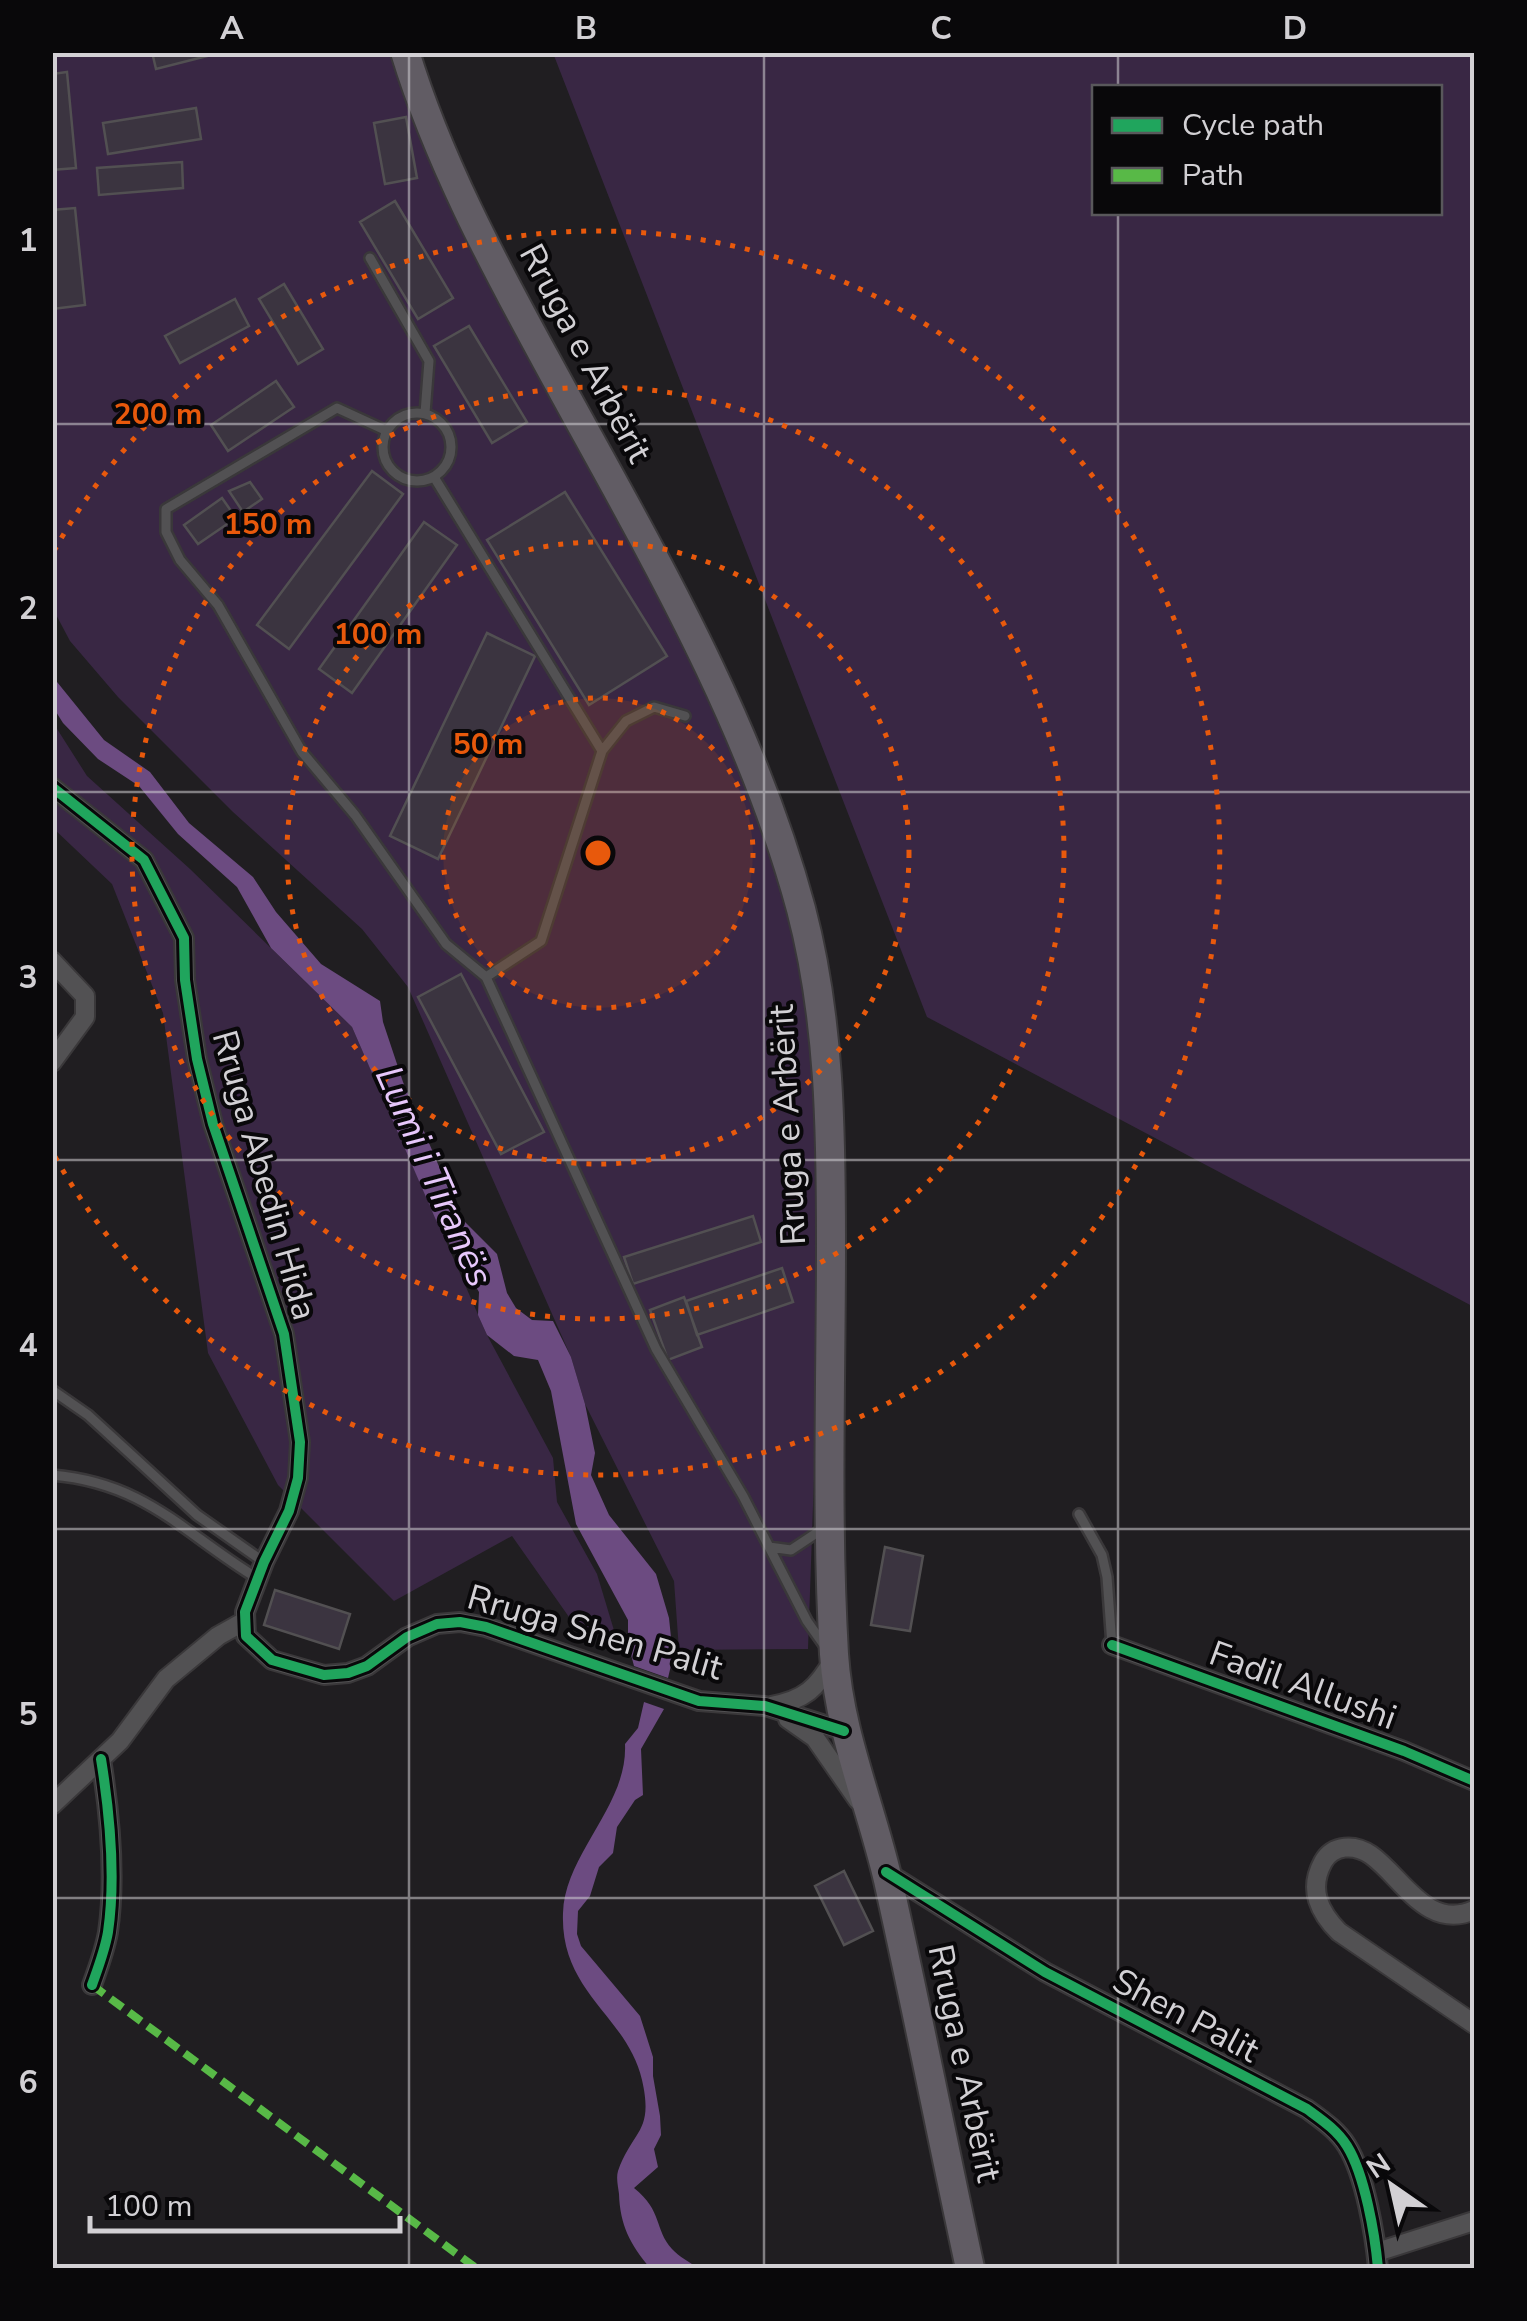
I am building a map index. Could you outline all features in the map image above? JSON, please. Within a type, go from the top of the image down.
[{"type":"main road","name":"Rruga e Arbërit","points":[[405,52],[440,148],[495,267],[674,597],[744,738],[799,902],[819,997],[831,1142],[829,1524],[834,1659],[844,1731],[886,1872],[970,2268]]},
{"type":"street","name":"Rruga Abedin Hida","points":[[52,787],[144,860],[184,938],[185,980],[197,1059],[213,1124],[284,1334],[300,1442],[298,1478],[289,1511],[260,1570],[243,1622]]},
{"type":"street","points":[[52,961],[86,996],[85,1017],[52,1062]]},
{"type":"street","points":[[53,1802],[120,1741],[166,1680],[218,1636],[243,1622]]},
{"type":"street","name":"Rruga Shen Palit","points":[[243,1622],[246,1636],[272,1660],[324,1675],[367,1666],[422,1628],[460,1622],[486,1627],[699,1701],[766,1706],[844,1731]]},
{"type":"street","name":"Fadil Allushi","points":[[1112,1645],[1404,1750],[1474,1781]]},
{"type":"street","points":[[766,1706],[791,1701],[817,1687],[834,1659]]},
{"type":"street","points":[[766,1706],[815,1738],[870,1817]]},
{"type":"street","points":[[92,1985],[107,1936],[111,1901],[101,1759]]},
{"type":"street","points":[[1474,1910],[1452,1914],[1417,1901],[1359,1848],[1335,1850],[1325,1858],[1318,1875],[1319,1905],[1339,1932],[1474,2024]]},
{"type":"street","name":"Shen Palit","points":[[886,1872],[1045,1972],[1307,2108],[1334,2129],[1349,2149],[1355,2166],[1377,2260]]},
{"type":"street","points":[[1377,2260],[1474,2221]]},
{"type":"lane","points":[[370,258],[429,361],[425,413]]},
{"type":"lane","points":[[386,432],[336,408],[166,510],[166,532],[180,560],[218,606],[302,752],[355,816],[446,944],[486,976],[656,1349],[713,1441],[808,1622],[834,1659]]},
{"type":"lane","points":[[425,413],[445,426],[452,448],[450,460],[434,477],[413,481],[393,472],[383,453],[386,432],[402,416],[425,413]]},
{"type":"lane","points":[[434,477],[602,751]]},
{"type":"lane","points":[[486,976],[541,940],[602,751],[626,721],[654,707],[685,716]]},
{"type":"lane","points":[[52,1390],[88,1415],[260,1570]]},
{"type":"lane","points":[[52,1475],[82,1478],[149,1502],[260,1570]]},
{"type":"lane","points":[[1079,1514],[1102,1554],[1112,1645]]},
{"type":"lane","points":[[770,1547],[792,1550],[829,1524]]},
{"type":"shaded area","points":[[52,53],[409,53],[478,215],[740,740],[799,928],[820,1119],[821,1277],[808,1649],[679,1650],[674,1581],[585,1404],[571,1357],[408,987],[362,929],[233,812],[118,697],[70,641],[53,609]]},
{"type":"shaded area","points":[[553,53],[1474,53],[1474,1307],[927,1017]]},
{"type":"shaded area","points":[[52,721],[87,776],[190,869],[352,1027],[487,1335],[553,1458],[557,1502],[597,1574],[616,1637],[576,1627],[512,1536],[394,1601],[278,1485],[208,1353],[163,1013],[112,884],[53,828]]},
{"type":"water","name":"Lumi i Tiranës","points":[[53,677],[104,740],[150,772],[189,823],[253,877],[276,912],[321,964],[380,1001],[403,1082],[461,1218],[497,1254],[507,1293],[516,1308],[532,1320],[553,1321],[571,1357],[595,1453],[591,1475],[609,1515],[656,1574],[669,1618],[673,1657],[668,1678],[634,1666],[628,1620],[576,1524],[551,1391],[538,1360],[514,1356],[487,1335],[478,1315],[479,1292],[439,1227],[352,1027],[271,948],[237,887],[178,834],[139,786],[98,759],[63,723],[53,707]]},
{"type":"water","points":[[644,1702],[664,1709],[641,1749],[643,1795],[635,1800],[617,1827],[613,1853],[599,1867],[590,1896],[578,1911],[577,1934],[581,1946],[640,2016],[653,2057],[661,2135],[654,2149],[658,2167],[634,2188],[650,2204],[672,2249],[698,2268],[650,2268],[627,2234],[617,2174],[644,2121],[642,2080],[623,2038],[572,1964],[565,1940],[566,1891],[617,1788],[625,1744],[638,1728]]},
{"type":"building","points":[[152,52],[223,52],[156,69]]},
{"type":"building","points":[[67,72],[76,168],[52,170],[52,74]]},
{"type":"building","points":[[196,108],[201,139],[108,154],[103,123]]},
{"type":"building","points":[[406,117],[417,178],[385,184],[374,123]]},
{"type":"building","points":[[182,162],[183,188],[99,195],[97,168]]},
{"type":"building","points":[[395,201],[453,298],[418,319],[360,222]]},
{"type":"building","points":[[75,208],[85,305],[52,309],[52,210]]},
{"type":"building","points":[[284,284],[323,349],[298,364],[259,299]]},
{"type":"building","points":[[235,299],[249,326],[180,363],[165,336]]},
{"type":"building","points":[[469,326],[527,422],[492,443],[434,346]]},
{"type":"building","points":[[276,381],[294,407],[228,451],[211,425]]},
{"type":"building","points":[[372,471],[403,494],[289,649],[257,625]]},
{"type":"building","points":[[250,482],[262,499],[243,512],[229,491]]},
{"type":"building","points":[[565,492],[667,656],[589,705],[487,540]]},
{"type":"building","points":[[222,498],[236,518],[198,544],[184,525]]},
{"type":"building","points":[[424,522],[457,545],[352,693],[319,669]]},
{"type":"building","points":[[487,633],[535,656],[438,859],[390,836]]},
{"type":"building","points":[[461,974],[544,1132],[501,1154],[418,997]]},
{"type":"building","points":[[753,1216],[761,1242],[633,1284],[624,1257]]},
{"type":"building","points":[[782,1268],[793,1302],[697,1335],[686,1301]]},
{"type":"building","points":[[684,1297],[702,1347],[668,1360],[650,1310]]},
{"type":"building","points":[[885,1547],[923,1556],[910,1631],[871,1625]]},
{"type":"building","points":[[275,1590],[350,1614],[339,1649],[264,1625]]},
{"type":"building","points":[[844,1871],[873,1931],[844,1945],[815,1886]]},
{"type":"marked path","points":[[92,1985],[476,2268]]},
{"type":"cycle path","points":[[52,787],[144,860],[184,938],[185,980],[197,1059],[213,1124],[284,1334],[300,1442],[298,1478],[289,1511],[245,1612],[246,1636],[272,1660],[324,1675],[367,1666],[407,1637],[437,1624],[460,1622],[486,1627],[699,1701],[765,1706],[844,1731]]},
{"type":"cycle path","points":[[1112,1645],[1404,1751],[1474,1781]]},
{"type":"cycle path","points":[[92,1985],[107,1939],[112,1890],[101,1759]]},
{"type":"cycle path","points":[[886,1872],[1045,1972],[1324,2121],[1347,2146],[1359,2173],[1378,2268]]}]
